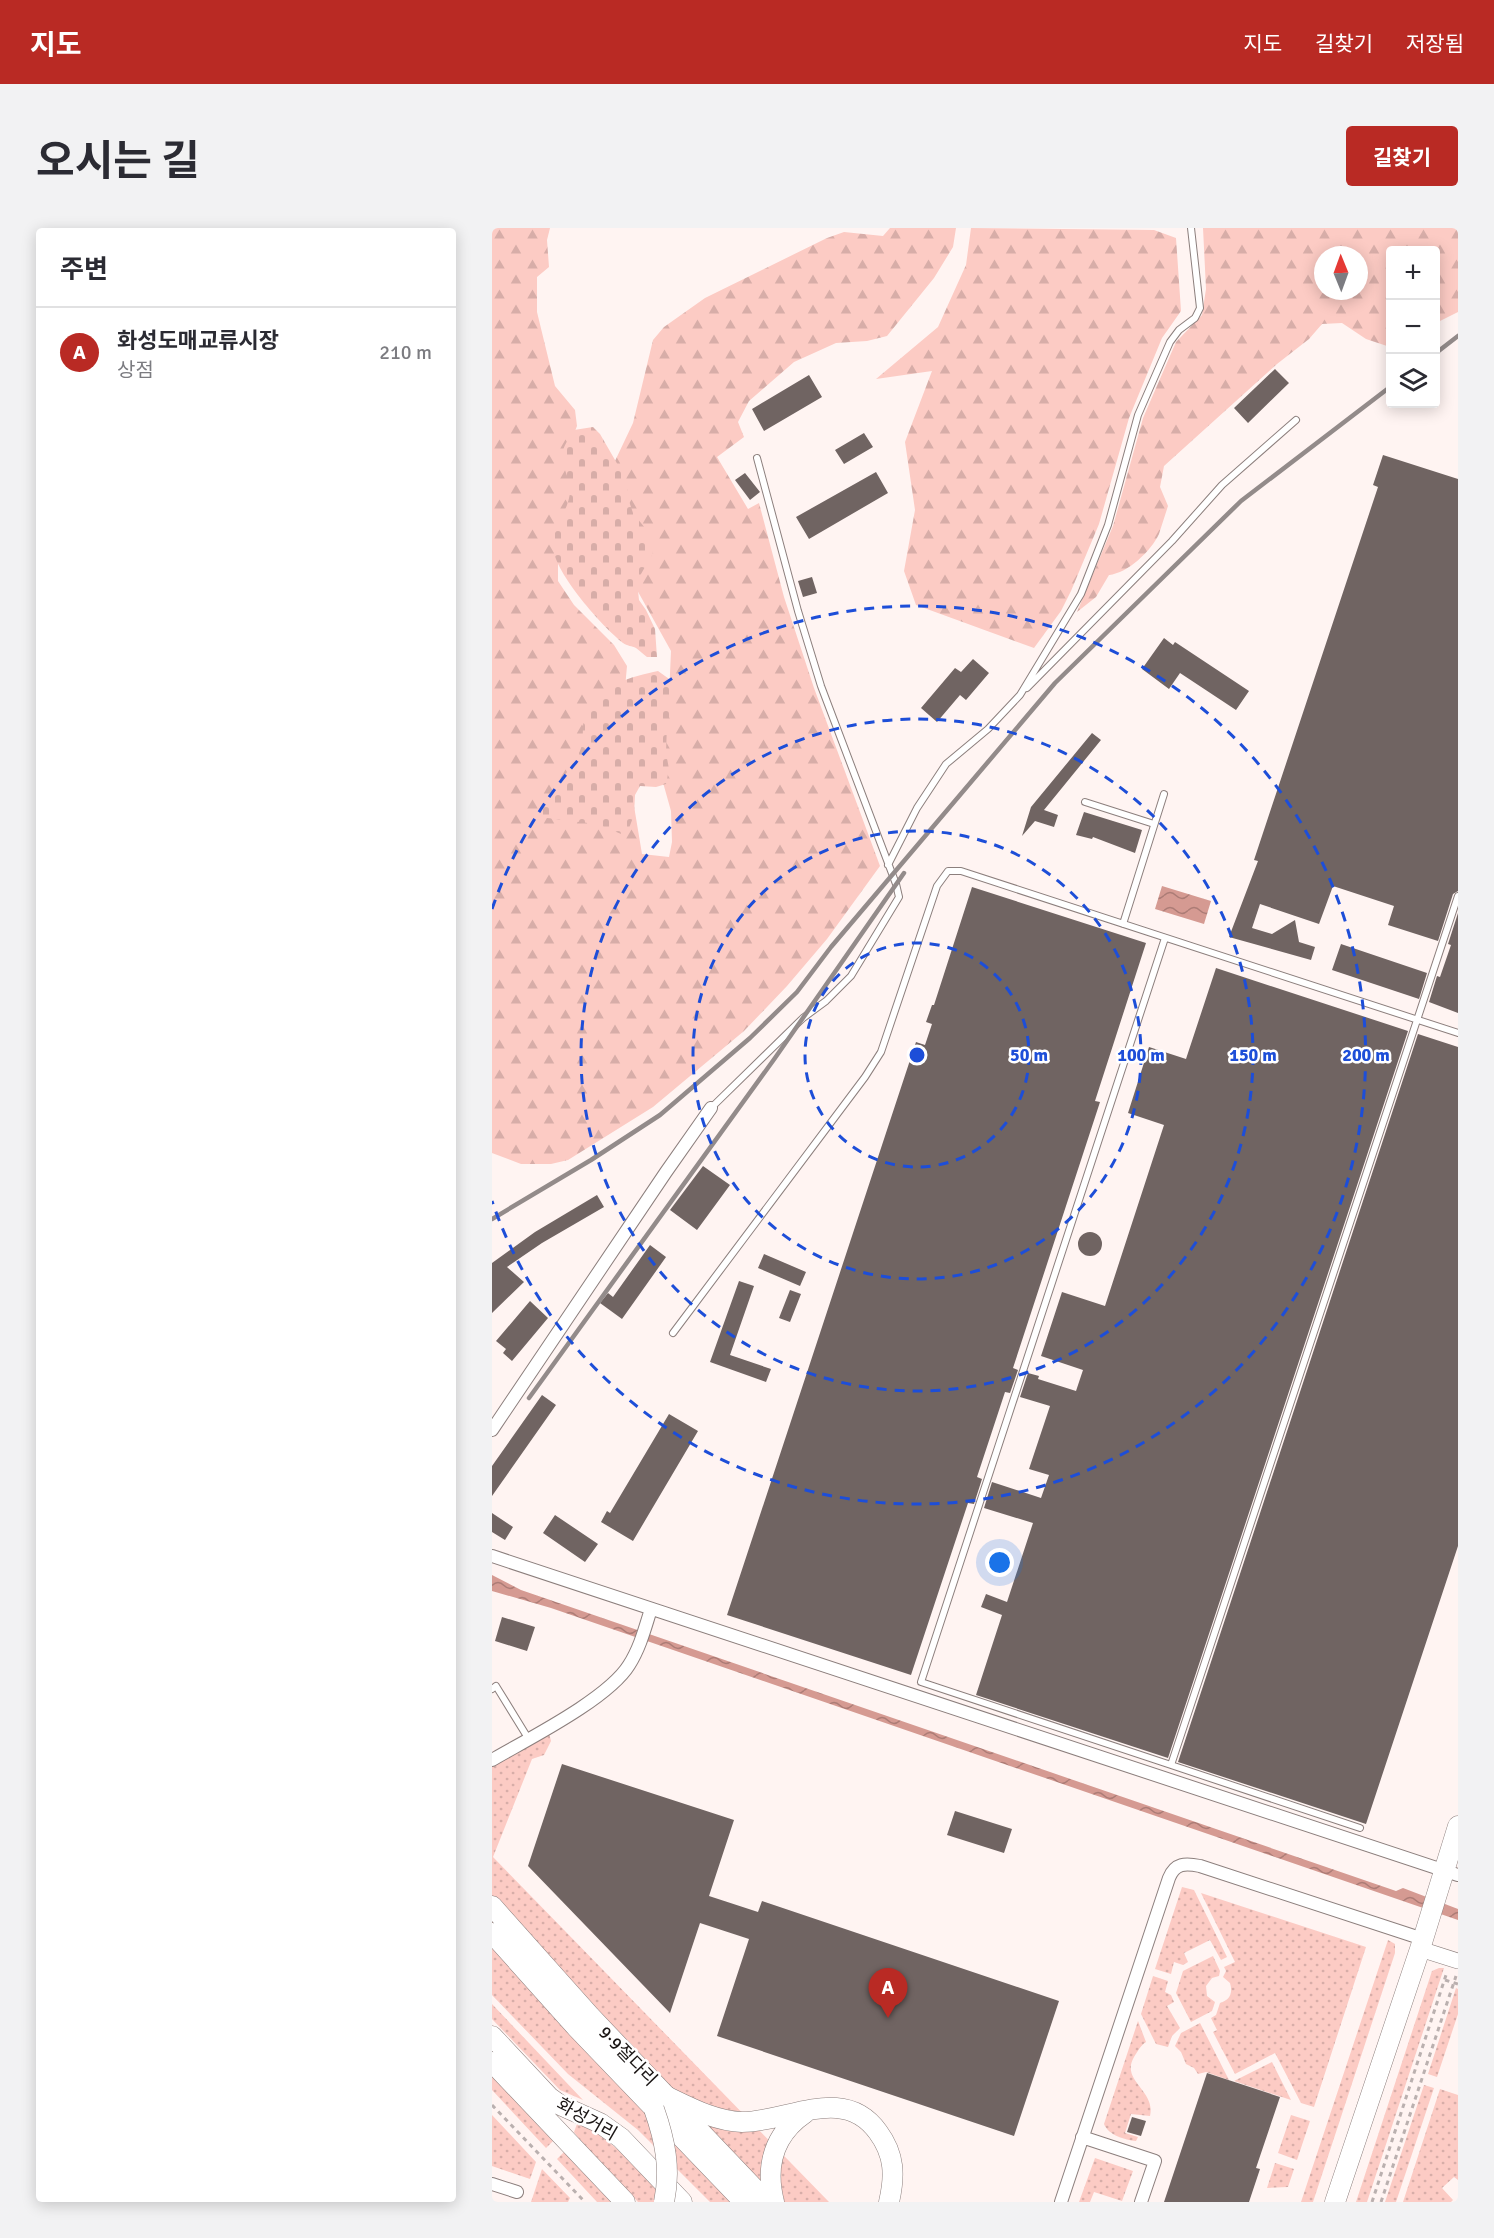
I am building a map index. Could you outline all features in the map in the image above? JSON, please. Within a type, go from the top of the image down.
[{"type":"main road","points":[[1335,2202],[1433,1907],[1450,1873],[1458,1826]]},
{"type":"main road","name":"9·9절다리","points":[[492,1906],[590,2016],[744,2202]]},
{"type":"main road","name":"9·9절다리","points":[[492,1932],[578,2028],[767,2202]]},
{"type":"main road","name":"화성거리","points":[[492,2036],[549,2097],[560,2105],[600,2123],[621,2138],[682,2202]]},
{"type":"main road","name":"화성거리","points":[[492,2062],[625,2202]]},
{"type":"main road","points":[[664,2202],[668,2173],[661,2103],[740,2122],[760,2121],[819,2108],[842,2107],[865,2118],[875,2128],[890,2153],[894,2168],[889,2202]]},
{"type":"main road","points":[[774,2202],[770,2174],[774,2149],[786,2129],[808,2111]]},
{"type":"street","points":[[492,1430],[659,1181],[711,1108]]},
{"type":"street","points":[[492,1556],[1450,1873]]},
{"type":"street","points":[[492,1760],[594,1699],[629,1666],[641,1642],[651,1609]]},
{"type":"street","points":[[1061,2202],[1169,1878],[1176,1867],[1182,1864],[1200,1866],[1421,1944],[1456,1963]]},
{"type":"street","points":[[1082,2137],[1155,2161],[1142,2202]]},
{"type":"street","points":[[492,2184],[517,2192]]},
{"type":"lane","points":[[1020,695],[1081,594],[1108,525],[1138,415],[1170,342],[1179,330],[1195,318],[1200,308],[1191,228]]},
{"type":"lane","points":[[888,865],[917,808],[946,764],[988,729],[1172,541],[1222,485],[1296,420]]},
{"type":"lane","points":[[711,1108],[803,1018],[826,1001],[851,976],[899,897],[814,664],[757,458]]},
{"type":"lane","points":[[1125,917],[1164,794]]},
{"type":"lane","points":[[1085,802],[1154,824]]},
{"type":"lane","points":[[673,1333],[865,1077],[881,1052],[937,886],[948,871],[961,871],[1125,917],[1166,938],[1458,1032]]},
{"type":"lane","points":[[1171,1765],[1458,896]]},
{"type":"lane","points":[[1166,938],[921,1682],[1360,1828]]},
{"type":"lane","points":[[492,1689],[496,1686],[528,1738]]},
{"type":"path","points":[[1372,2202],[1444,1980],[1456,1963]]},
{"type":"path","points":[[1381,2202],[1456,1983],[1456,1963]]},
{"type":"path","points":[[1444,1980],[1456,1983]]},
{"type":"path","points":[[492,2105],[585,2202]]},
{"type":"green space","points":[[492,228],[550,228],[547,240],[549,267],[537,277],[537,312],[555,386],[575,410],[577,426],[567,452],[574,500],[558,537],[558,581],[574,605],[614,645],[627,666],[625,688],[629,776],[642,854],[669,857],[672,842],[671,811],[653,747],[669,696],[671,651],[617,554],[615,461],[633,423],[653,340],[664,327],[705,298],[827,238],[844,232],[883,236],[890,228],[956,228],[953,247],[934,278],[887,336],[867,341],[836,343],[794,362],[749,401],[738,422],[744,437],[717,457],[748,509],[759,503],[784,597],[814,688],[880,866],[827,939],[744,1031],[653,1107],[568,1160],[551,1164],[521,1164],[492,1153]]},
{"type":"green space","points":[[971,228],[1154,230],[1176,238],[1181,311],[1162,338],[1129,418],[1099,524],[1071,591],[1061,611],[1034,648],[916,605],[904,571],[915,510],[905,442],[932,371],[876,379],[938,327],[966,265]]},
{"type":"green space","points":[[1203,228],[1458,228],[1458,312],[1440,321],[1440,246],[1386,246],[1386,346],[1366,339],[1342,323],[1322,324],[1309,339],[1277,364],[1164,466],[1160,487],[1168,506],[1155,541],[1131,566],[1109,575],[1096,597],[1077,612],[1113,526],[1143,418],[1176,342],[1202,315],[1206,289]]},
{"type":"green space","points":[[593,427],[600,434],[626,479],[628,498],[633,513],[649,533],[653,553],[637,581],[639,600],[655,629],[657,657],[647,657],[614,635],[570,585],[556,558],[553,539],[570,490],[562,459],[563,450],[574,430]]},
{"type":"green space","points":[[658,671],[672,681],[673,704],[667,724],[666,753],[669,769],[666,784],[656,787],[640,786],[635,795],[634,815],[626,836],[597,824],[539,817],[536,811],[565,775],[580,751],[584,718],[590,704],[606,689],[616,684]]},
{"type":"green space","points":[[549,1733],[551,1741],[544,1755],[532,1759],[493,1857],[829,2202],[710,2202],[638,2130],[568,2074],[492,1995],[492,1766]]},
{"type":"green space","points":[[1182,1887],[1194,1890],[1227,1957],[1221,1960],[1210,1940],[1184,1953],[1188,1962],[1183,1965],[1174,1962],[1171,1974],[1155,1969]]},
{"type":"green space","points":[[1201,1893],[1366,1947],[1314,2107],[1301,2103],[1275,2053],[1235,2074],[1213,2032],[1217,2030],[1211,2018],[1216,2015],[1220,2003],[1230,1996],[1230,1983],[1223,1977],[1226,1971],[1224,1967],[1235,1962]]},
{"type":"green space","points":[[1388,1940],[1395,1944],[1395,1953],[1313,2202],[1301,2202]]},
{"type":"green space","points":[[1213,1956],[1220,1971],[1219,1976],[1212,1978],[1206,1986],[1207,1996],[1215,2002],[1212,2011],[1191,2022],[1176,1993],[1183,1971]]},
{"type":"green space","points":[[1444,1968],[1367,2202],[1356,2202],[1432,1971]]},
{"type":"green space","points":[[1153,1976],[1168,1981],[1165,1992],[1171,1995],[1174,2002],[1167,2006],[1180,2028],[1172,2036],[1168,2047],[1156,2044],[1141,2014]]},
{"type":"green space","points":[[1456,1988],[1458,1989],[1458,2014],[1437,2077],[1428,2074]]},
{"type":"green space","points":[[492,2004],[583,2100],[560,2090],[492,2019]]},
{"type":"green space","points":[[1138,2021],[1146,2042],[1134,2057],[1131,2073],[1148,2099],[1150,2116],[1131,2114],[1125,2133],[1138,2137],[1136,2141],[1113,2134],[1104,2124]]},
{"type":"green space","points":[[1200,2023],[1229,2080],[1206,2072],[1198,2074],[1194,2068],[1186,2064],[1181,2052],[1175,2046],[1181,2033]]},
{"type":"green space","points":[[1272,2062],[1291,2100],[1234,2081]]},
{"type":"green space","points":[[492,2076],[553,2141],[546,2148],[492,2090]]},
{"type":"green space","points":[[1424,2085],[1434,2088],[1396,2202],[1385,2202]]},
{"type":"green space","points":[[1440,2089],[1458,2095],[1458,2180],[1454,2177],[1442,2188],[1453,2200],[1451,2202],[1403,2202]]},
{"type":"green space","points":[[492,2115],[536,2162],[530,2179],[492,2166]]},
{"type":"green space","points":[[1291,2115],[1310,2121],[1297,2160],[1278,2153]]},
{"type":"green space","points":[[582,2122],[618,2150],[669,2202],[638,2202],[574,2132],[577,2124]]},
{"type":"green space","points":[[564,2152],[611,2202],[597,2202],[557,2159]]},
{"type":"green space","points":[[1095,2158],[1133,2171],[1122,2201],[1094,2192],[1090,2202],[1079,2202]]},
{"type":"green space","points":[[1275,2163],[1294,2169],[1288,2187],[1267,2188]]},
{"type":"green space","points":[[542,2169],[570,2198],[568,2202],[531,2202]]},
{"type":"water","points":[[1162,886],[1211,901],[1204,924],[1155,909]]},
{"type":"water","points":[[492,1575],[521,1590],[1396,1891],[1403,1888],[1458,1909],[1458,1920],[551,1608],[492,1591]]},
{"type":"building","points":[[1275,369],[1289,383],[1248,423],[1234,408]]},
{"type":"building","points":[[809,375],[822,397],[764,431],[752,409]]},
{"type":"building","points":[[864,433],[873,447],[844,464],[835,450]]},
{"type":"building","points":[[1383,455],[1458,479],[1458,891],[1453,894],[1438,941],[1388,925],[1394,906],[1333,886],[1319,924],[1260,904],[1252,928],[1272,934],[1295,920],[1299,942],[1315,947],[1311,960],[1229,937],[1258,861],[1254,860],[1378,487],[1373,485]]},
{"type":"building","points":[[876,472],[888,493],[809,539],[796,517]]},
{"type":"building","points":[[745,473],[760,492],[750,500],[735,480]]},
{"type":"building","points":[[812,577],[817,593],[803,597],[798,581]]},
{"type":"building","points":[[1164,638],[1173,645],[1175,642],[1249,691],[1236,710],[1180,673],[1169,689],[1142,669]]},
{"type":"building","points":[[973,659],[989,673],[966,700],[960,695],[937,722],[921,708],[955,668],[961,672]]},
{"type":"building","points":[[1092,733],[1101,740],[1044,810],[1058,815],[1054,827],[1035,821],[1022,836],[1031,807]]},
{"type":"building","points":[[1084,812],[1142,830],[1135,853],[1093,837],[1092,839],[1076,835]]},
{"type":"building","points":[[972,887],[1146,943],[1095,1101],[1100,1102],[1013,1368],[1018,1370],[1010,1393],[1005,1392],[977,1477],[982,1479],[974,1504],[968,1503],[911,1675],[727,1615],[916,1042],[925,1045],[932,1024],[926,1022],[932,1005],[934,1005]]},
{"type":"building","points":[[1458,913],[1458,1013],[1429,1002],[1437,976],[1440,977],[1451,945],[1448,944]]},
{"type":"building","points":[[1341,944],[1427,973],[1419,999],[1332,970]]},
{"type":"building","points":[[1216,968],[1408,1031],[1168,1758],[976,1695],[1002,1615],[981,1607],[986,1594],[1007,1602],[1033,1523],[984,1508],[992,1482],[1041,1498],[1049,1475],[1029,1469],[1050,1406],[1020,1397],[1028,1373],[1039,1376],[1038,1379],[1076,1391],[1083,1370],[1041,1356],[1062,1292],[1105,1306],[1164,1125],[1128,1113],[1149,1047],[1186,1059]]},
{"type":"building","points":[[1418,1034],[1458,1047],[1458,1546],[1366,1824],[1178,1762]]},
{"type":"building","points":[[703,1166],[730,1185],[697,1230],[670,1210]]},
{"type":"building","points":[[597,1195],[604,1207],[542,1243],[507,1267],[524,1282],[492,1313],[492,1263],[535,1232]]},
{"type":"building","points":[[1090,1232],[1099,1235],[1102,1244],[1099,1253],[1090,1256],[1081,1253],[1078,1244],[1081,1235]]},
{"type":"building","points":[[650,1245],[666,1257],[622,1319],[600,1303],[608,1293],[613,1297]]},
{"type":"building","points":[[764,1254],[806,1272],[800,1286],[758,1268]]},
{"type":"building","points":[[739,1281],[754,1286],[730,1355],[771,1369],[766,1382],[710,1362]]},
{"type":"building","points":[[790,1290],[801,1294],[790,1322],[779,1318]]},
{"type":"building","points":[[530,1301],[548,1318],[512,1361],[503,1353],[506,1349],[496,1341]]},
{"type":"building","points":[[542,1395],[556,1405],[492,1496],[492,1466]]},
{"type":"building","points":[[669,1414],[698,1431],[633,1541],[601,1522],[607,1511],[610,1513]]},
{"type":"building","points":[[492,1513],[513,1527],[505,1540],[492,1532]]},
{"type":"building","points":[[555,1515],[598,1544],[585,1562],[543,1533]]},
{"type":"building","points":[[502,1617],[535,1627],[527,1651],[495,1641]]},
{"type":"building","points":[[562,1764],[734,1820],[709,1896],[758,1912],[762,1901],[1059,2001],[1014,2136],[717,2036],[749,1939],[700,1923],[670,2013],[528,1866]]},
{"type":"building","points":[[955,1811],[1012,1829],[1004,1853],[947,1835]]},
{"type":"building","points":[[1207,2073],[1280,2097],[1256,2168],[1260,2169],[1249,2202],[1164,2202]]},
{"type":"building","points":[[1132,2117],[1146,2121],[1141,2136],[1127,2132]]},
{"type":"railway","points":[[1440,350],[1458,336]]},
{"type":"railway","points":[[492,1219],[591,1160],[660,1115],[750,1038],[797,992],[831,947],[1055,683],[1241,501],[1386,390]]},
{"type":"railway","points":[[529,1398],[775,1058],[904,873]]},
{"type":"place","name":"화성도매교류시장","points":[[888,2018]]}]
